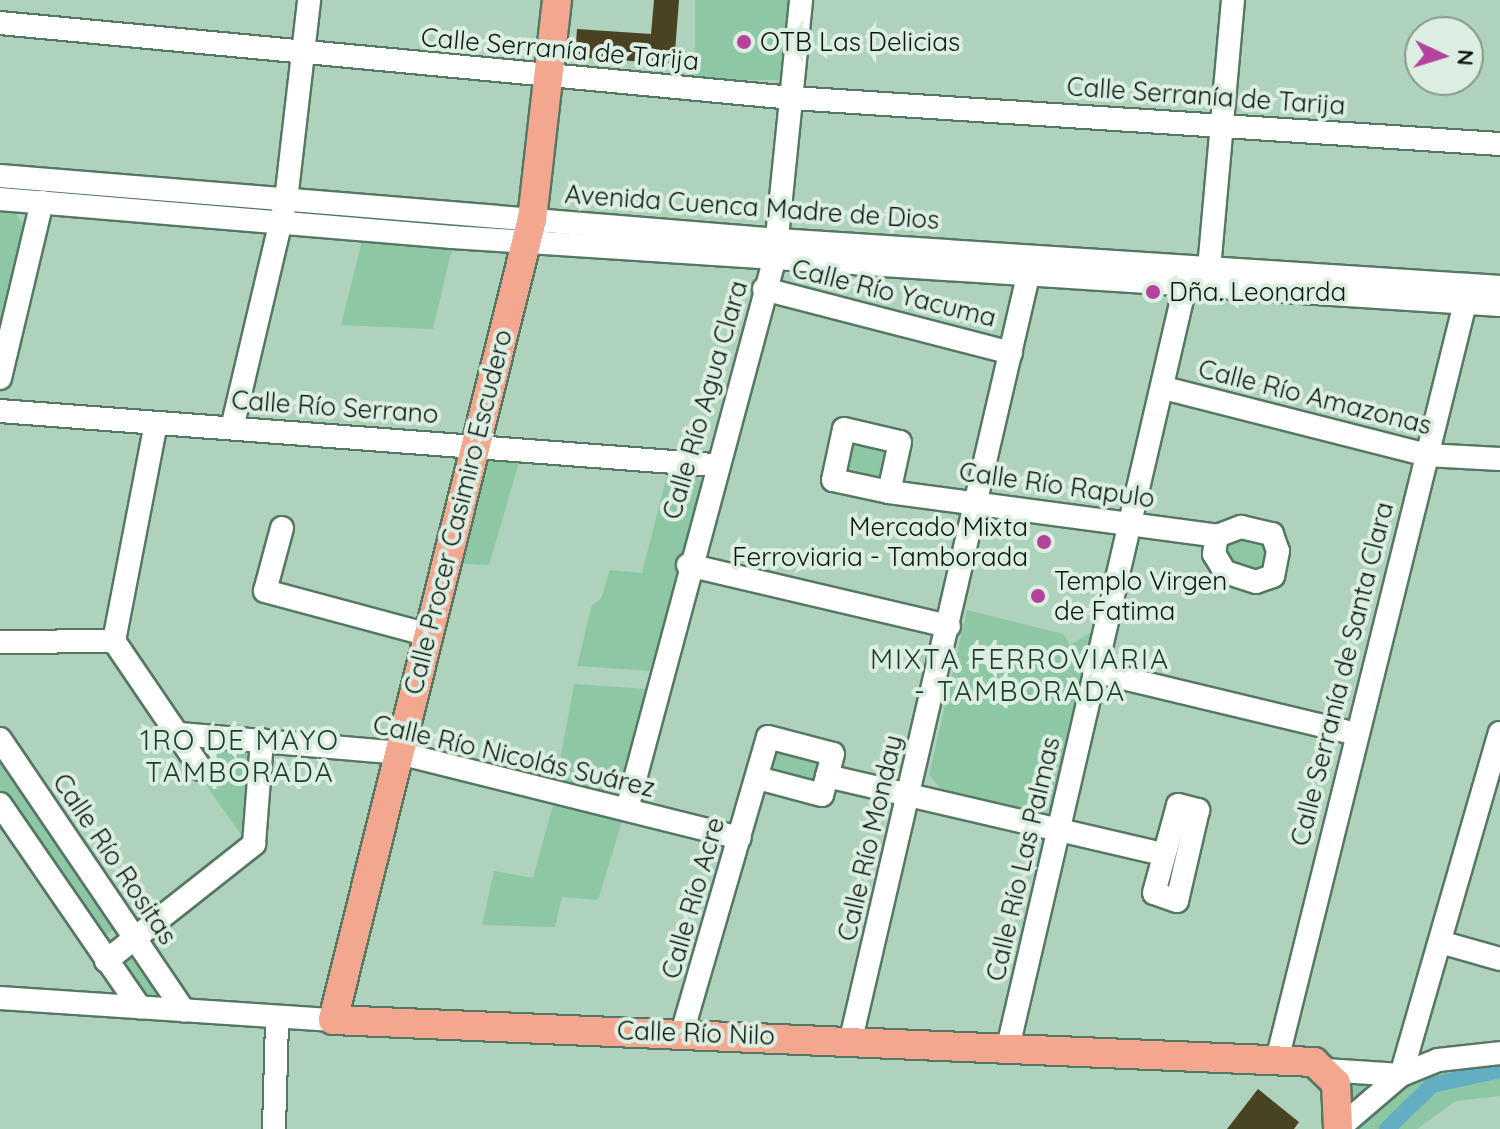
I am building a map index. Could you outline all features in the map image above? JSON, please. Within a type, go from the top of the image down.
[{"type":"main road","name":"Calle Procer Casimiro Escudero","points":[[333,1020],[528,231],[557,0]]},
{"type":"main road","name":"Calle Río Nilo","points":[[333,1020],[851,1039],[1277,1060],[1325,1070]]},
{"type":"main road","points":[[1325,1070],[1341,1100],[1338,1129]]},
{"type":"street","points":[[232,428],[284,211],[309,0]]},
{"type":"street","name":"Calle Río Agua Clara","points":[[627,809],[713,465],[776,248],[801,0]]},
{"type":"street","name":"Calle Río Las Palmas","points":[[1008,1047],[1129,523],[1164,388],[1199,275],[1221,125],[1233,0]]},
{"type":"street","name":"Calle Serranía de Tarija","points":[[0,23],[792,98],[1500,144]]},
{"type":"street","name":"Avenida Cuenca Madre de Dios","points":[[0,176],[284,211],[528,231],[1199,275],[1500,287]]},
{"type":"street","name":"Avenida Cuenca Madre de Dios","points":[[0,199],[284,211]]},
{"type":"street","points":[[0,378],[42,202]]},
{"type":"street","name":"Avenida Cuenca Madre de Dios","points":[[776,248],[1028,276],[1199,275],[1500,305]]},
{"type":"street","name":"Calle Río Monday","points":[[851,1039],[1028,276]]},
{"type":"street","name":"Calle Río Yacuma","points":[[764,289],[1011,353]]},
{"type":"street","name":"Calle Serranía de Santa Clara","points":[[1277,1060],[1353,733],[1465,303]]},
{"type":"street","name":"Calle Río Amazonas","points":[[1164,388],[1426,455],[1500,459]]},
{"type":"street","name":"Calle Río Serrano","points":[[0,411],[475,444],[713,465]]},
{"type":"street","points":[[156,423],[114,641],[201,769]]},
{"type":"street","name":"Calle Río Rapulo","points":[[889,492],[1217,536]]},
{"type":"street","points":[[282,528],[265,591],[426,634]]},
{"type":"street","points":[[688,565],[949,626]]},
{"type":"street","points":[[0,642],[114,641]]},
{"type":"street","points":[[1094,671],[1353,733]]},
{"type":"street","points":[[1401,1075],[1500,733]]},
{"type":"street","name":"Calle Río Nicolás Suárez","points":[[179,734],[399,753],[740,838]]},
{"type":"street","points":[[768,737],[833,754],[822,795],[758,778],[768,737]]},
{"type":"street","name":"Calle Río Rositas","points":[[0,739],[184,1011]]},
{"type":"street","points":[[106,961],[254,844],[262,740]]},
{"type":"street","points":[[827,776],[1058,833],[1159,853]]},
{"type":"street","name":"Calle Río Acre","points":[[682,1033],[758,778]]},
{"type":"street","points":[[0,804],[140,1008]]},
{"type":"street","points":[[1440,942],[1500,959]]},
{"type":"street","name":"Calle Río Nilo","points":[[0,998],[277,1019],[333,1020]]},
{"type":"street","points":[[274,1129],[277,1019]]},
{"type":"street","points":[[1338,1129],[1401,1075],[1448,1058],[1500,1053]]},
{"type":"street","points":[[1325,1070],[1401,1075]]},
{"type":"green space","points":[[695,0],[794,0],[794,80],[695,80]]},
{"type":"green space","points":[[0,208],[15,212],[26,229],[0,336]]},
{"type":"green space","points":[[363,237],[453,244],[433,329],[341,325]]},
{"type":"green space","points":[[852,439],[889,447],[881,483],[844,475]]},
{"type":"green space","points":[[483,457],[520,459],[489,565],[454,563]]},
{"type":"green space","points":[[669,467],[696,472],[702,482],[653,671],[577,666],[592,605],[601,599],[610,570],[642,573]]},
{"type":"green space","points":[[1226,534],[1268,539],[1269,572],[1229,568]]},
{"type":"green space","points":[[967,610],[1063,634],[1070,645],[1092,632],[1058,800],[1046,813],[942,790],[929,775]]},
{"type":"green space","points":[[574,684],[647,689],[624,801],[556,784]]},
{"type":"green space","points":[[189,741],[249,748],[244,839],[202,779]]},
{"type":"green space","points":[[775,744],[825,758],[816,789],[766,775]]},
{"type":"green space","points":[[0,759],[115,929],[93,943],[0,805]]},
{"type":"green space","points":[[554,801],[623,818],[598,900],[562,897],[555,927],[482,925],[494,871],[533,878]]},
{"type":"green space","points":[[127,952],[164,1003],[139,997],[115,961]]},
{"type":"green space","points":[[1500,1059],[1500,1096],[1456,1101],[1417,1129],[1350,1129],[1409,1076]]},
{"type":"green space","points":[[1344,1080],[1384,1081],[1350,1109]]},
{"type":"building","points":[[654,0],[679,0],[674,64],[575,57],[577,29],[651,34]]},
{"type":"building","points":[[1258,1089],[1299,1122],[1294,1129],[1227,1129]]},
{"type":"waterway","points":[[1387,1129],[1432,1085],[1500,1070]]},
{"type":"place","name":"OTB Las Delicias","points":[[744,42]]},
{"type":"place","name":"Dña. Leonarda","points":[[1153,292]]},
{"type":"place","name":"Mercado Mixta Ferroviaria - Tamborada","points":[[1044,542]]},
{"type":"place","name":"Templo Virgen de Fatima","points":[[1038,596]]},
{"type":"district","name":"MIXTA FERROVIARIA - TAMBORADA","points":[[1020,675]]},
{"type":"district","name":"1RO DE MAYO TAMBORADA","points":[[240,756]]}]
